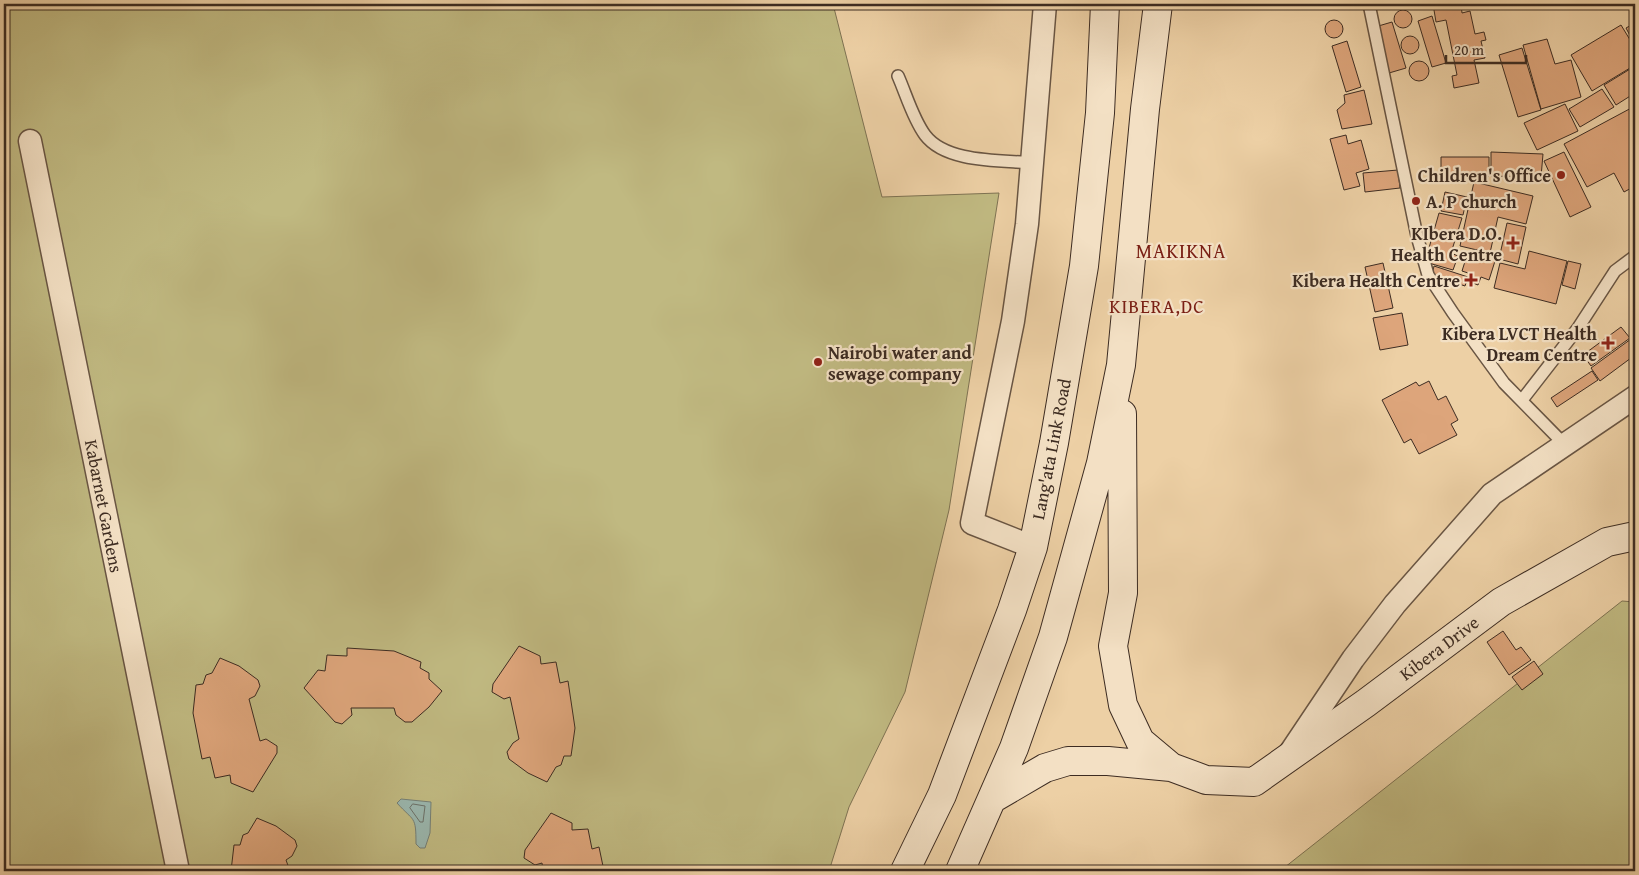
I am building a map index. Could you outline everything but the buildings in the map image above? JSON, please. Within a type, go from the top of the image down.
[{"type":"main road","name":"Lang'ata Link Road","points":[[905,871],[942,795],[1012,610],[1033,547],[1054,443],[1084,266],[1100,113],[1105,4]]},
{"type":"main road","points":[[960,871],[1014,748],[1054,637],[1101,464],[1121,365],[1145,109],[1158,4]]},
{"type":"main road","points":[[1121,365],[1124,482],[1123,593],[1113,646],[1123,705],[1136,734],[1140,741],[1171,767]]},
{"type":"main road","name":"Kibera Drive","points":[[1171,767],[1206,780],[1254,782],[1366,703],[1501,602],[1607,542],[1635,536]]},
{"type":"main road","points":[[992,799],[1045,768],[1068,761],[1108,761],[1171,767]]},
{"type":"street","points":[[1033,547],[972,523],[1013,321],[1033,163],[1045,4]]},
{"type":"street","name":"Kabarnet Gardens","points":[[30,141],[178,871]]},
{"type":"street","points":[[1285,760],[1353,660],[1395,604],[1492,494],[1635,397]]},
{"type":"lane","points":[[1369,4],[1417,236],[1428,275],[1476,346],[1504,383],[1565,445]]},
{"type":"lane","points":[[898,76],[924,134],[936,148],[953,155],[1033,163]]},
{"type":"lane","points":[[1522,400],[1578,328],[1615,271],[1635,256]]},
{"type":"shaded area","points":[[4,4],[833,4],[882,197],[999,193],[949,510],[905,692],[849,807],[829,871],[4,871]]},
{"type":"shaded area","points":[[1622,601],[1635,602],[1635,871],[1280,871]]},
{"type":"water","points":[[401,799],[431,802],[430,833],[425,848],[420,848],[416,844],[413,820],[397,803]]},
{"type":"place","name":"Children's Office","points":[[1561,175]]},
{"type":"place","name":"A. P church","points":[[1416,201]]},
{"type":"place","name":"KIbera D.O. Health Centre","points":[[1513,243]]},
{"type":"place","name":"Kibera Health Centre","points":[[1471,280]]},
{"type":"place","name":"Kibera LVCT Health Dream Centre","points":[[1608,343]]},
{"type":"place","name":"Nairobi water and sewage company","points":[[818,362]]},
{"type":"district","name":"MAKIKNA","points":[[1181,250]]},
{"type":"district","name":"KIBERA,DC","points":[[1157,306]]}]
